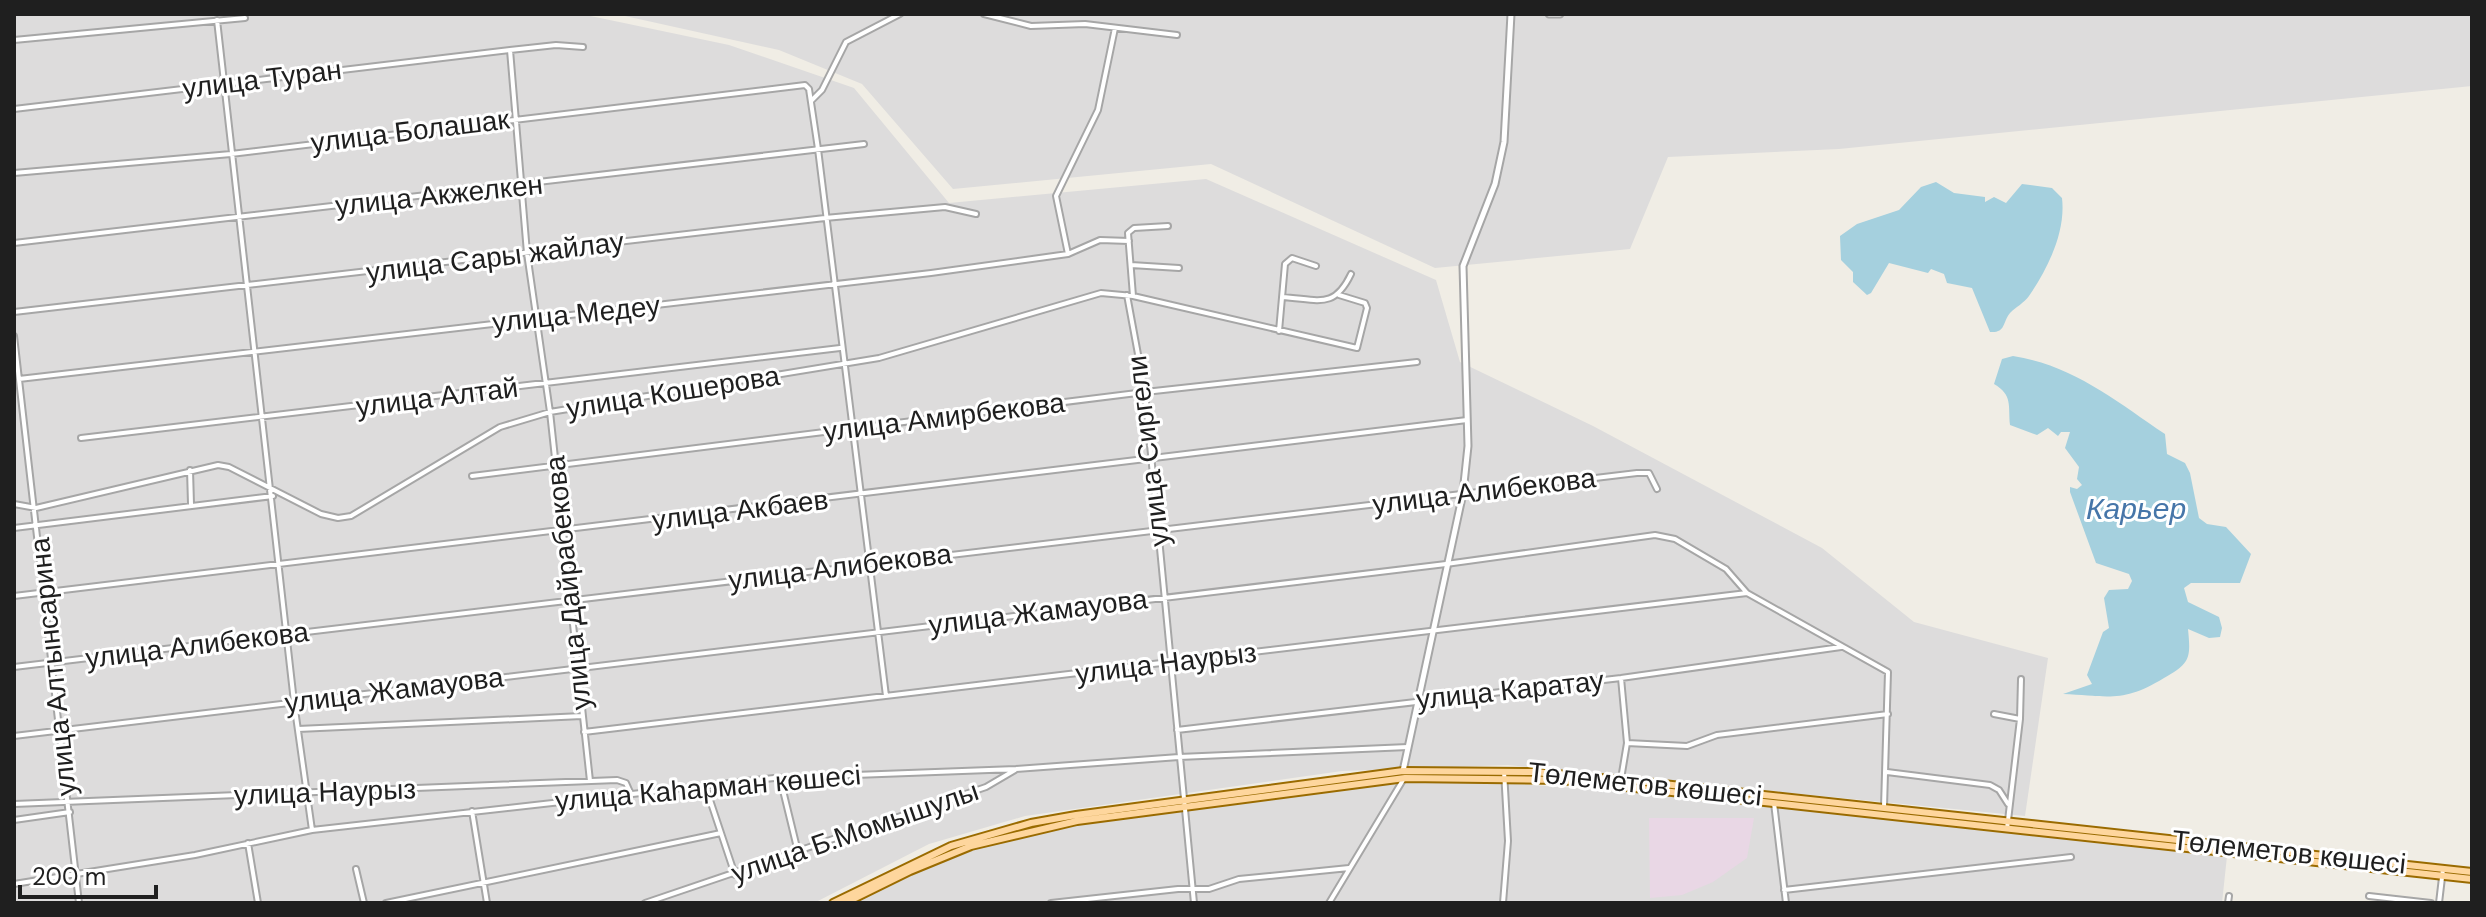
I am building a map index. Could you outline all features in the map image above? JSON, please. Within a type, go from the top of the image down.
[{"type":"main road","name":"Төлеметов көшесі","points":[[833,903],[907,865],[969,840],[1047,819],[1404,774],[1621,779],[1774,800],[1884,807],[2007,825]]},
{"type":"main road","name":"Төлеметов көшесі","points":[[1505,774],[2442,872],[2472,872]]},
{"type":"main road","name":"Төлеметов көшесі","points":[[845,903],[922,865],[1000,837],[1183,803]]},
{"type":"main road","name":"Төлеметов көшесі","points":[[2442,872],[2472,879]]},
{"type":"street","points":[[886,696],[811,101],[822,90],[846,42],[900,14]]},
{"type":"street","points":[[984,14],[1031,26],[1085,24],[1177,35]]},
{"type":"street","points":[[1329,903],[1404,774],[1463,493],[1468,446],[1463,266],[1495,184],[1504,142],[1511,14]]},
{"type":"street","points":[[1549,14],[1560,14]]},
{"type":"street","points":[[14,40],[245,18]]},
{"type":"street","points":[[217,20],[238,218],[257,351],[294,702],[312,830]]},
{"type":"street","points":[[1068,254],[1056,196],[1098,110],[1115,28]]},
{"type":"street","name":"улица Туран","points":[[14,109],[510,50],[556,45],[583,47]]},
{"type":"street","name":"улица Дайрабекова","points":[[510,50],[527,253],[550,412],[590,781]]},
{"type":"street","name":"улица Болашак","points":[[14,173],[231,154],[515,117],[805,85],[811,101]]},
{"type":"street","name":"улица Акжелкен","points":[[14,243],[864,144]]},
{"type":"street","name":"улица Сары жайлау","points":[[14,312],[825,218],[945,207],[976,214]]},
{"type":"street","points":[[1133,296],[1128,233],[1134,228],[1168,226]]},
{"type":"street","name":"улица Медеу","points":[[19,379],[833,285],[1068,254],[1100,240],[1129,241]]},
{"type":"street","points":[[1279,331],[1288,259],[1316,266]]},
{"type":"street","points":[[1131,265],[1179,268]]},
{"type":"street","points":[[1282,297],[1332,300],[1339,295],[1351,274]]},
{"type":"street","name":"улица Кошерова","points":[[14,504],[36,508],[207,465],[229,467],[273,493],[321,514],[338,518],[351,516],[500,427],[550,412],[879,358],[1065,301],[1101,293],[1133,296],[1359,347],[1367,308],[1365,303],[1339,295]]},
{"type":"street","name":"улица Сиргели","points":[[1127,295],[1145,392],[1194,903]]},
{"type":"street","name":"улица Алтынсарина","points":[[14,336],[79,903]]},
{"type":"street","name":"улица Алтай","points":[[81,438],[264,419],[840,348]]},
{"type":"street","name":"улица Амирбекова","points":[[472,476],[1145,392],[1417,362]]},
{"type":"street","name":"улица Акбаев","points":[[14,596],[1467,420]]},
{"type":"street","points":[[190,470],[191,504]]},
{"type":"street","name":"улица Алибекова","points":[[14,667],[1463,493],[1649,473],[1657,489]]},
{"type":"street","points":[[14,528],[181,510],[191,504],[273,493]]},
{"type":"street","name":"улица Жамауова","points":[[14,736],[1665,535],[1726,569],[1747,593],[1888,672],[1884,807]]},
{"type":"street","name":"улица Наурыз","points":[[584,732],[1747,593]]},
{"type":"street","name":"улица Каратау","points":[[1177,730],[1621,678],[1843,647]]},
{"type":"street","points":[[1621,678],[1627,743],[1621,779]]},
{"type":"street","points":[[2007,825],[2020,719],[2021,679]]},
{"type":"street","points":[[1627,743],[1687,746],[1717,735],[1888,714]]},
{"type":"street","points":[[1994,714],[2020,719]]},
{"type":"street","points":[[298,729],[582,716]]},
{"type":"street","name":"улица Каһарман көшесі","points":[[14,884],[312,830],[630,792],[780,778],[1016,769],[1179,757],[1408,747]]},
{"type":"street","name":"улица Б.Момышулы","points":[[646,903],[986,787],[1016,769]]},
{"type":"street","points":[[1886,772],[1990,785],[1999,790],[2009,806]]},
{"type":"street","points":[[1503,903],[1508,841],[1505,774]]},
{"type":"street","points":[[780,778],[798,852]]},
{"type":"street","name":"улица Наурыз","points":[[14,804],[617,780],[626,783],[630,792]]},
{"type":"street","points":[[705,785],[735,875]]},
{"type":"street","points":[[1774,800],[1786,903]]},
{"type":"street","points":[[472,811],[487,903]]},
{"type":"street","points":[[14,820],[70,812]]},
{"type":"street","points":[[386,903],[721,833]]},
{"type":"street","points":[[248,843],[258,903]]},
{"type":"street","points":[[1784,890],[2071,857]]},
{"type":"street","points":[[1051,903],[1192,888],[1209,889],[1239,879],[1349,868]]},
{"type":"street","points":[[356,869],[364,903]]},
{"type":"street","points":[[2439,903],[2442,872]]},
{"type":"street","points":[[2228,903],[2229,896]]},
{"type":"street","points":[[2369,896],[2431,903]]},
{"type":"shaded area","points":[[14,14],[581,14],[729,45],[854,88],[949,203],[1206,179],[1436,280],[1460,362],[1593,426],[1822,548],[1914,622],[2048,658],[2025,816],[1508,765],[1342,771],[1025,816],[929,844],[814,903],[14,903]]},
{"type":"shaded area","points":[[616,14],[2472,14],[2472,86],[1839,149],[1668,157],[1630,249],[1435,268],[1211,164],[953,189],[862,84],[779,50]]},
{"type":"shaded area","points":[[1417,777],[1672,795],[2227,856],[2222,903],[838,903],[872,881],[1025,828]]},
{"type":"shaded area","points":[[1649,818],[1754,818],[1747,858],[1713,882],[1682,895],[1650,898]]},
{"type":"water","points":[[1936,182],[1954,193],[1985,197],[1985,202],[1994,197],[2006,203],[2022,184],[2052,188],[2062,198],[2061,224],[2049,262],[2029,296],[2010,313],[1999,331],[1990,332],[1972,288],[1947,283],[1944,274],[1889,263],[1867,295],[1853,282],[1853,272],[1841,260],[1840,236],[1857,224],[1899,210],[1921,187]]},
{"type":"water","name":"Карьер","points":[[2013,356],[2055,367],[2074,376],[2165,434],[2167,454],[2185,463],[2190,473],[2199,518],[2207,524],[2226,527],[2251,554],[2240,583],[2191,583],[2184,588],[2188,602],[2219,617],[2222,628],[2220,637],[2209,638],[2188,629],[2189,654],[2184,664],[2150,686],[2126,695],[2063,694],[2092,684],[2087,675],[2103,632],[2109,628],[2104,598],[2109,590],[2128,589],[2132,581],[2129,574],[2096,563],[2070,492],[2070,487],[2077,489],[2082,485],[2077,479],[2079,467],[2065,448],[2070,432],[2061,432],[2058,436],[2048,428],[2037,435],[2010,425],[2007,397],[1994,384],[2002,359]]}]
